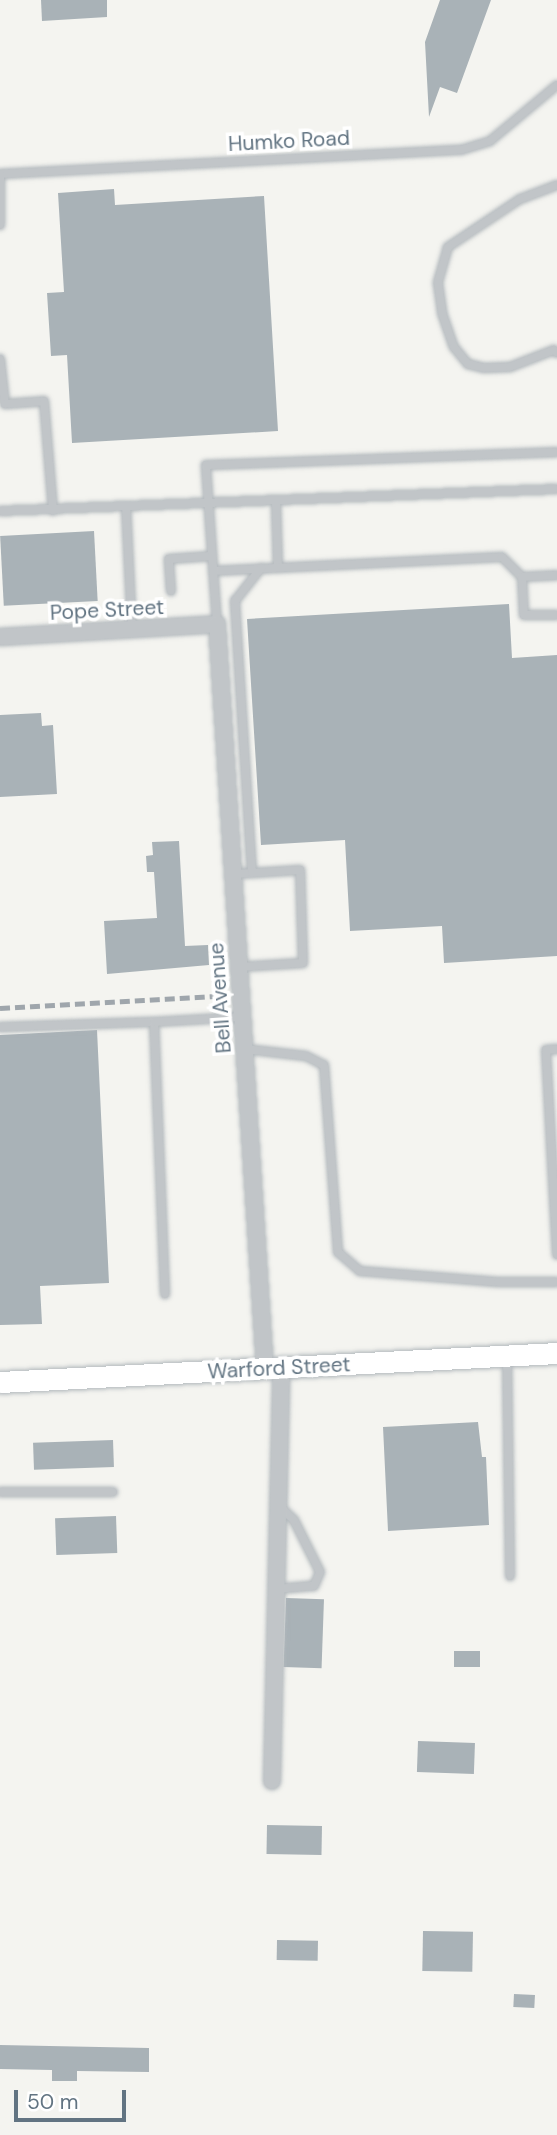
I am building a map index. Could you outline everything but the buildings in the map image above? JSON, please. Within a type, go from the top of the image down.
[{"type":"main road","name":"Warford Street","points":[[0,1382],[557,1353]]},
{"type":"street","name":"Pope Street","points":[[0,637],[217,624]]},
{"type":"street","name":"Bell Avenue","points":[[217,624],[242,1017],[273,1369],[278,1505],[272,1782]]},
{"type":"lane","name":"Humko Road","points":[[0,174],[461,150],[490,141],[556,87]]},
{"type":"lane","points":[[0,174],[0,225]]},
{"type":"lane","points":[[557,185],[520,199],[448,247],[438,283],[442,313],[454,347],[468,363],[484,368],[510,367],[554,350],[557,353]]},
{"type":"lane","points":[[0,359],[5,404],[44,401],[53,511]]},
{"type":"lane","points":[[217,624],[206,466],[557,452],[557,461]]},
{"type":"lane","points":[[0,511],[53,511],[208,500],[276,503],[557,489]]},
{"type":"lane","points":[[276,503],[278,568]]},
{"type":"lane","points":[[126,506],[132,629]]},
{"type":"lane","points":[[171,591],[169,559],[212,556]]},
{"type":"lane","points":[[213,570],[502,557],[522,577],[524,615],[557,615]]},
{"type":"lane","points":[[252,873],[235,601],[261,568]]},
{"type":"lane","points":[[522,577],[557,575]]},
{"type":"lane","points":[[233,874],[300,870],[303,963],[239,967]]},
{"type":"lane","points":[[0,1027],[242,1017]]},
{"type":"lane","points":[[154,1022],[165,1294]]},
{"type":"lane","points":[[245,1049],[306,1056],[324,1065],[338,1252],[360,1270],[498,1282],[557,1282]]},
{"type":"lane","points":[[557,1049],[546,1050],[557,1255]]},
{"type":"lane","points":[[506,1356],[510,1576]]},
{"type":"lane","points":[[0,1492],[113,1492]]},
{"type":"lane","points":[[276,1589],[307,1589],[317,1583],[320,1572],[294,1520],[278,1505]]},
{"type":"railway","points":[[0,1008],[216,996]]}]
